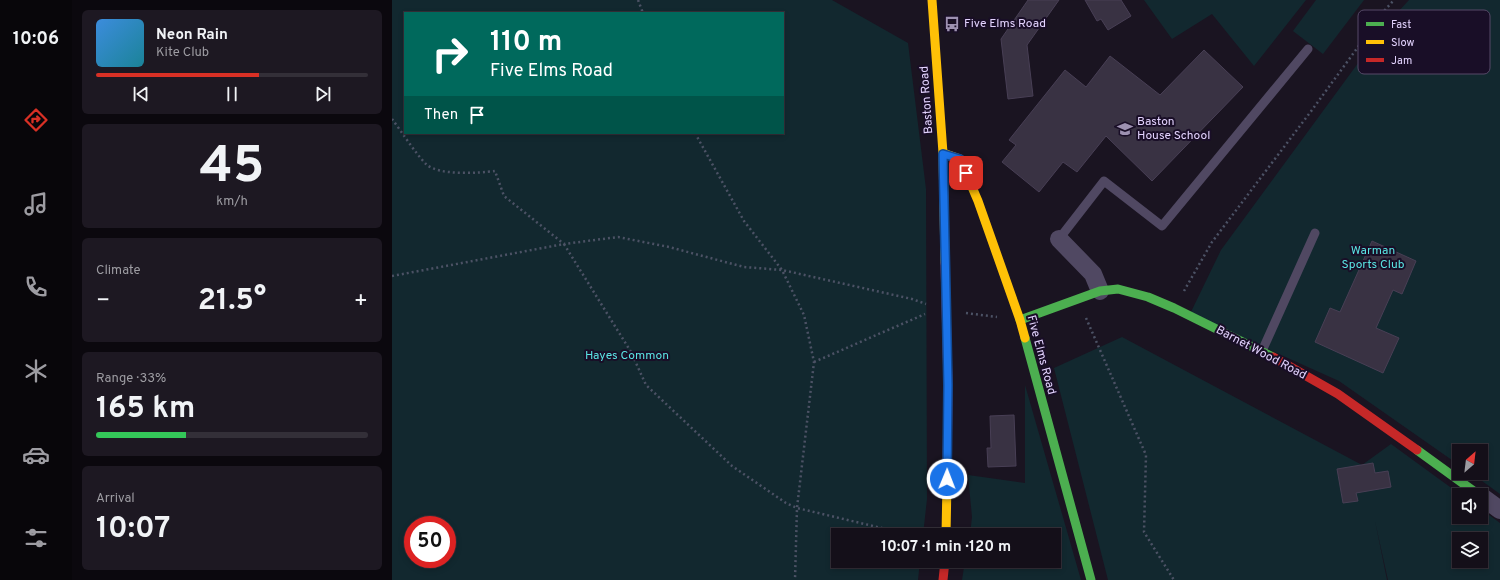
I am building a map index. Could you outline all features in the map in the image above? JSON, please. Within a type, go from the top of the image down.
[{"type":"street","name":"Baston Road","points":[[932,0],[943,154],[948,385],[946,528]]},
{"type":"street","name":"Five Elms Road","points":[[943,154],[960,159],[978,201],[1020,320],[1091,580]]},
{"type":"street","points":[[1058,239],[1093,274],[1100,291]]},
{"type":"street","name":"Barnet Wood Road","points":[[1020,320],[1100,291],[1118,289],[1148,298],[1174,308],[1262,351],[1338,394],[1469,488]]},
{"type":"street","name":"Barnet Wood Road","points":[[1488,502],[1500,510]]},
{"type":"street","points":[[943,580],[944,568]]},
{"type":"lane","points":[[1058,239],[1104,181],[1162,226],[1308,49]]},
{"type":"lane","points":[[1262,351],[1315,233]]},
{"type":"path","points":[[638,0],[643,12]]},
{"type":"path","points":[[1385,10],[1394,0]]},
{"type":"path","points":[[1174,308],[1212,242],[1358,47]]},
{"type":"path","points":[[392,119],[427,165],[450,173],[474,173],[496,170],[504,196],[564,244],[631,352],[646,385],[732,466],[786,503],[797,508],[882,528]]},
{"type":"path","points":[[696,134],[744,221],[782,270],[804,315],[814,362],[797,508],[794,580]]},
{"type":"path","points":[[392,276],[564,244],[618,237],[744,267],[782,270],[912,299]]},
{"type":"path","points":[[1078,299],[1146,455],[1144,532],[1174,580]]},
{"type":"path","points":[[814,362],[929,312]]},
{"type":"green space","name":"Hayes Common","points":[[392,0],[832,0],[908,43],[926,189],[927,499],[924,528],[831,528],[831,568],[919,568],[918,580],[392,580]]},
{"type":"green space","points":[[1144,0],[1306,0],[1254,66],[1212,14],[1172,39]]},
{"type":"green space","points":[[1316,0],[1364,0],[1323,54],[1293,31]]},
{"type":"green space","name":"Warman Sports Club","points":[[1409,0],[1500,0],[1500,494],[1481,480],[1488,480],[1488,444],[1452,444],[1452,460],[1339,381],[1190,314],[1221,250],[1358,63],[1358,74],[1490,74],[1490,10],[1400,10]]},
{"type":"green space","points":[[1122,337],[1362,465],[1391,444],[1452,488],[1452,524],[1488,524],[1488,514],[1500,523],[1500,580],[1388,580],[1375,521],[1387,580],[1108,580],[1054,368]]},
{"type":"green space","points":[[1025,385],[1081,580],[962,580],[964,568],[1061,568],[1061,528],[971,528],[972,517],[968,475],[1025,483]]},
{"type":"building","points":[[1028,0],[1059,0],[1027,45],[1033,96],[1008,99],[1001,39]]},
{"type":"building","points":[[1085,0],[1121,0],[1131,16],[1108,30],[1101,19],[1097,21]]},
{"type":"building","points":[[1204,50],[1243,87],[1152,181],[1106,136],[1077,172],[1063,162],[1039,192],[1002,162],[1016,145],[1009,140],[1065,70],[1086,87],[1110,56],[1160,95]]},
{"type":"building","name":"Warman Sports Club","points":[[1372,241],[1416,261],[1402,294],[1393,290],[1376,328],[1399,338],[1383,373],[1315,342],[1330,308],[1340,312]]},
{"type":"building","points":[[1014,415],[1016,466],[988,467],[987,448],[991,448],[990,416]]},
{"type":"building","points":[[1373,463],[1375,473],[1388,471],[1391,487],[1356,493],[1358,501],[1343,503],[1337,469]]},
{"type":"traffic: fast","points":[[1020,320],[1100,291],[1118,289],[1148,297],[1174,308],[1273,357]]},
{"type":"traffic: fast","points":[[1025,338],[1091,580]]},
{"type":"traffic: fast","points":[[1417,450],[1469,488]]},
{"type":"traffic: slow","points":[[932,0],[943,153],[945,263]]},
{"type":"traffic: slow","points":[[943,153],[960,159],[978,201],[1025,338]]},
{"type":"traffic: slow","points":[[946,528],[947,482]]},
{"type":"traffic: jam","points":[[945,263],[948,385],[947,482]]},
{"type":"traffic: jam","points":[[1273,357],[1338,394],[1417,450]]},
{"type":"traffic: jam","points":[[943,580],[944,568]]},
{"type":"place","name":"Five Elms Road","points":[[952,24]]},
{"type":"place","name":"Baston House School","points":[[1125,129]]},
{"type":"route","points":[[947,479],[948,385],[943,154],[960,159],[966,173]]}]
